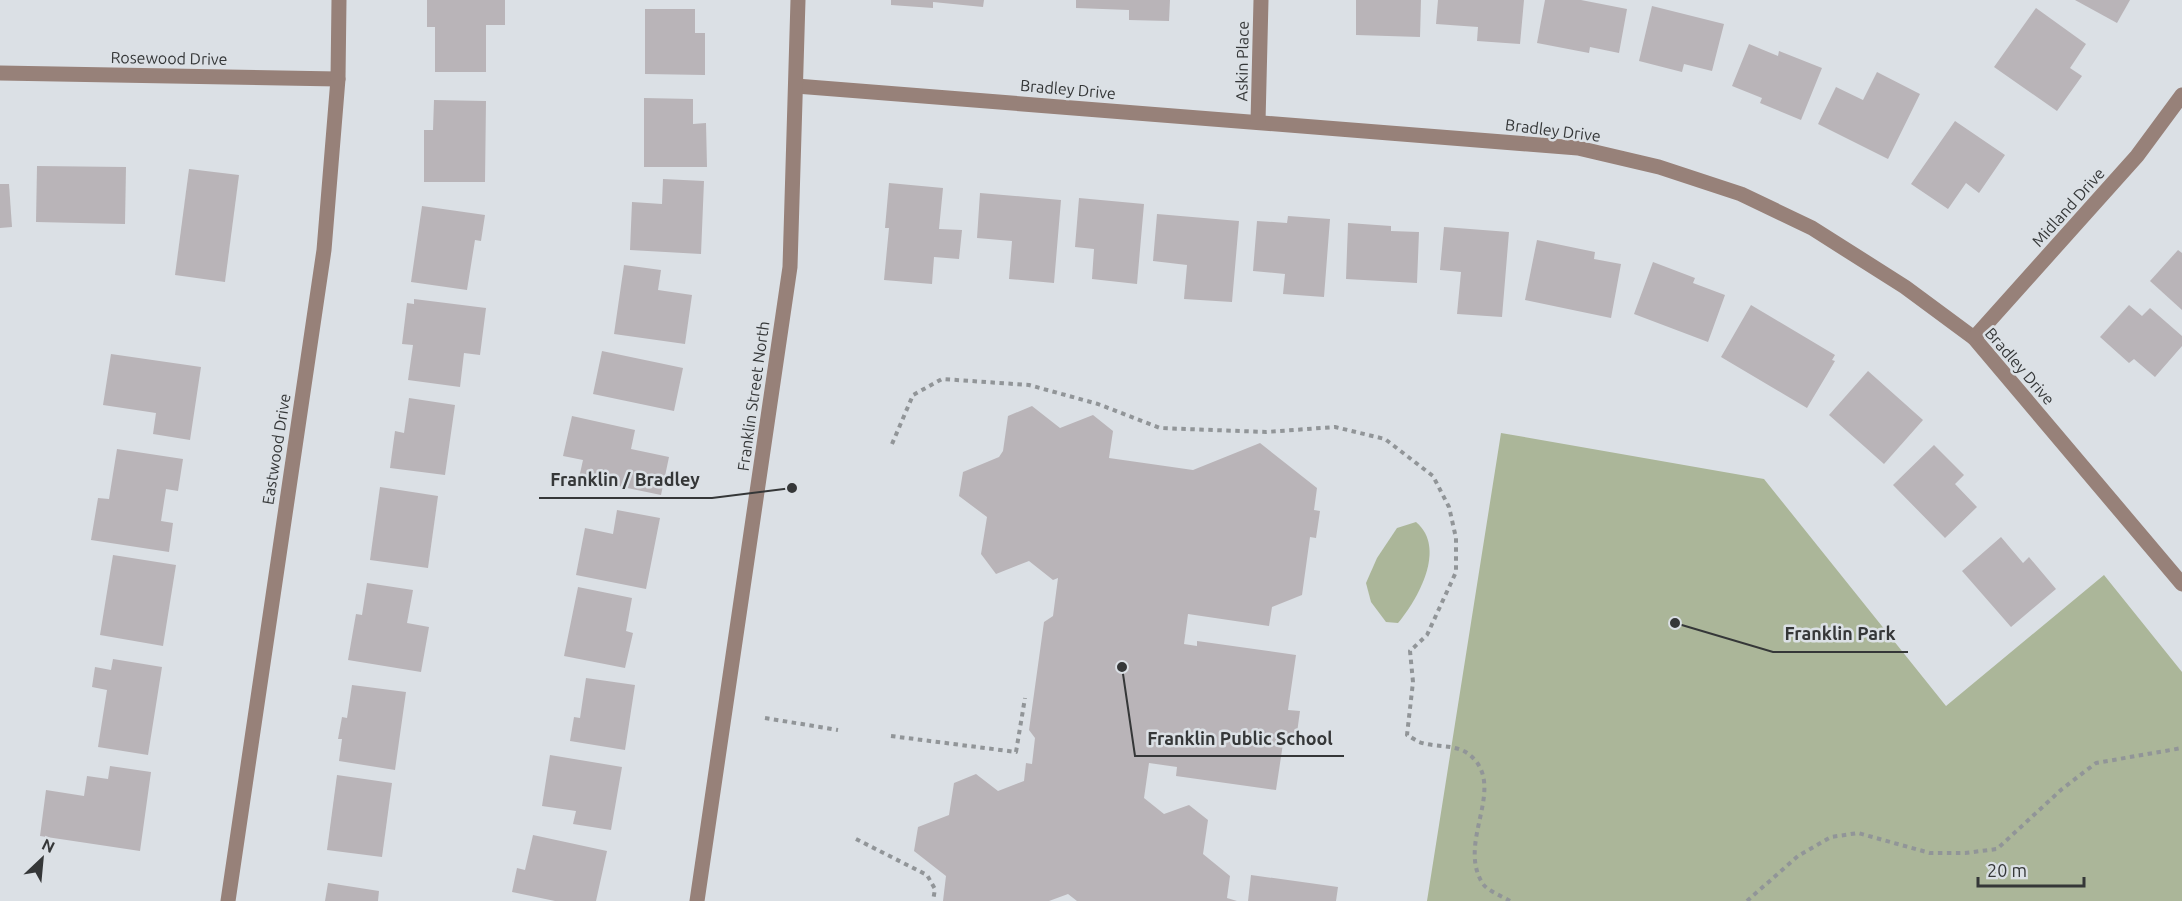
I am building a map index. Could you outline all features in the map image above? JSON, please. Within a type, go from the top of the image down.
[{"type":"street","name":"Eastwood Drive","points":[[228,901],[324,250],[338,79],[339,0]]},
{"type":"street","name":"Franklin Street North","points":[[697,901],[790,267],[798,0]]},
{"type":"street","name":"Askin Place","points":[[1258,122],[1261,0]]},
{"type":"street","name":"Rosewood Drive","points":[[0,73],[338,79]]},
{"type":"street","name":"Bradley Drive","points":[[796,86],[1578,148],[1659,167],[1741,194],[1812,228],[1905,287],[1974,338],[2182,584]]},
{"type":"street","name":"Midland Drive","points":[[1974,338],[2137,156],[2182,94]]},
{"type":"path","points":[[892,444],[913,395],[942,380],[1029,385],[1098,404],[1160,428],[1266,432],[1335,427],[1385,440],[1433,476],[1449,507],[1456,538],[1456,572],[1427,635],[1410,651],[1413,682],[1407,735],[1420,742],[1462,749],[1475,760],[1484,776],[1485,792],[1476,828],[1474,864],[1484,886],[1510,901]]},
{"type":"path","points":[[891,736],[1016,752],[1025,698]]},
{"type":"path","points":[[765,718],[838,730]]},
{"type":"path","points":[[1747,901],[1798,856],[1831,837],[1858,832],[1930,853],[1965,853],[1997,849],[2062,789],[2096,763],[2182,748]]},
{"type":"path","points":[[856,839],[927,875],[935,889],[933,901]]},
{"type":"green space","points":[[1501,433],[1764,479],[1946,706],[2104,575],[2182,672],[2182,901],[1427,901]]},
{"type":"green space","points":[[1416,522],[1425,533],[1429,545],[1426,573],[1414,601],[1398,623],[1386,622],[1371,602],[1366,583],[1377,558],[1397,528]]},
{"type":"building","points":[[427,0],[505,0],[505,25],[486,25],[486,72],[435,72],[435,27],[427,27]]},
{"type":"building","points":[[891,0],[984,0],[983,7],[933,2],[933,8],[891,5]]},
{"type":"building","points":[[1076,0],[1170,0],[1169,21],[1129,20],[1129,10],[1076,8]]},
{"type":"building","points":[[1356,0],[1421,0],[1420,37],[1356,35]]},
{"type":"building","points":[[1438,0],[1524,0],[1520,44],[1477,41],[1478,27],[1436,24]]},
{"type":"building","points":[[1545,0],[1581,0],[1627,9],[1619,53],[1590,47],[1589,53],[1537,43]]},
{"type":"building","points":[[2075,0],[2130,0],[2117,23]]},
{"type":"building","points":[[1652,6],[1724,24],[1712,71],[1684,64],[1682,72],[1639,61]]},
{"type":"building","points":[[2036,8],[2086,44],[2070,68],[2082,76],[2057,111],[1994,67]]},
{"type":"building","points":[[645,9],[695,9],[695,33],[705,33],[705,75],[645,74]]},
{"type":"building","points":[[1749,44],[1778,56],[1779,51],[1822,68],[1801,120],[1760,103],[1762,98],[1732,86]]},
{"type":"building","points":[[1877,72],[1920,94],[1888,159],[1818,124],[1836,87],[1863,100]]},
{"type":"building","points":[[644,98],[693,99],[693,124],[706,123],[707,167],[644,167]]},
{"type":"building","points":[[434,100],[486,101],[485,182],[424,182],[424,130],[433,130]]},
{"type":"building","points":[[1955,121],[2005,155],[1979,193],[1966,183],[1948,209],[1911,184]]},
{"type":"building","points":[[37,166],[126,167],[125,224],[36,222]]},
{"type":"building","points":[[189,169],[239,175],[225,282],[175,275]]},
{"type":"building","points":[[663,179],[704,181],[701,254],[630,250],[632,202],[662,204]]},
{"type":"building","points":[[889,183],[943,188],[939,229],[962,230],[959,259],[934,257],[932,284],[884,280],[889,228],[885,228]]},
{"type":"building","points":[[0,184],[9,184],[12,227],[0,228]]},
{"type":"building","points":[[980,193],[1061,200],[1054,283],[1009,279],[1012,241],[977,238]]},
{"type":"building","points":[[1079,198],[1144,204],[1137,284],[1092,279],[1094,249],[1075,247]]},
{"type":"building","points":[[422,206],[485,215],[481,241],[475,240],[467,290],[411,282]]},
{"type":"building","points":[[1157,214],[1239,221],[1232,302],[1184,299],[1187,265],[1153,261]]},
{"type":"building","points":[[1288,216],[1330,219],[1324,297],[1283,294],[1285,274],[1253,271],[1257,221],[1287,223]]},
{"type":"building","points":[[1348,223],[1391,226],[1391,231],[1419,232],[1417,283],[1346,279]]},
{"type":"building","points":[[1444,227],[1509,232],[1502,317],[1457,314],[1461,272],[1440,270]]},
{"type":"building","points":[[1537,240],[1595,252],[1594,259],[1621,264],[1611,318],[1525,300]]},
{"type":"building","points":[[2178,250],[2182,253],[2182,310],[2150,281]]},
{"type":"building","points":[[1653,262],[1695,278],[1693,283],[1725,295],[1708,342],[1634,314]]},
{"type":"building","points":[[624,265],[661,270],[658,290],[692,295],[685,344],[614,334]]},
{"type":"building","points":[[414,299],[486,308],[480,355],[464,353],[460,387],[408,380],[413,345],[402,344],[407,303],[414,304]]},
{"type":"building","points":[[1751,305],[1835,355],[1832,360],[1835,361],[1807,408],[1721,357]]},
{"type":"building","points":[[2129,305],[2142,316],[2150,308],[2182,336],[2182,346],[2155,377],[2134,359],[2129,363],[2100,337]]},
{"type":"building","points":[[602,351],[683,368],[674,411],[593,394]]},
{"type":"building","points":[[111,354],[201,367],[190,440],[153,434],[156,413],[103,405]]},
{"type":"building","points":[[1868,371],[1923,420],[1884,464],[1829,415]]},
{"type":"building","points":[[409,398],[455,405],[445,475],[390,468],[395,431],[404,433]]},
{"type":"building","points":[[1032,406],[1060,428],[1093,415],[1113,431],[1109,458],[1193,470],[1260,443],[1317,488],[1314,510],[1320,511],[1316,538],[1310,537],[1302,595],[1272,607],[1269,626],[1188,614],[1184,644],[1197,646],[1197,641],[1296,655],[1288,710],[1300,711],[1296,740],[1284,737],[1276,790],[1176,776],[1177,767],[1149,763],[1144,798],[1164,814],[1189,805],[1208,820],[1203,854],[1230,876],[1227,898],[1237,901],[1077,901],[1068,894],[1049,901],[943,901],[946,876],[914,851],[918,827],[949,815],[954,783],[976,774],[998,791],[1024,781],[1026,763],[1032,764],[1035,738],[1029,730],[1044,622],[1053,616],[1058,578],[1053,580],[1029,561],[996,574],[981,554],[987,517],[959,496],[963,472],[999,457],[1003,451],[1008,416]]},
{"type":"building","points":[[572,416],[635,430],[631,449],[669,457],[661,495],[579,478],[583,460],[563,456]]},
{"type":"building","points":[[1934,445],[1964,475],[1955,484],[1977,507],[1945,538],[1893,485]]},
{"type":"building","points":[[117,449],[183,459],[178,491],[166,489],[161,521],[173,523],[169,552],[91,540],[98,498],[109,499]]},
{"type":"building","points":[[380,487],[438,496],[428,568],[370,560]]},
{"type":"building","points":[[617,510],[660,518],[646,589],[576,575],[585,528],[613,534]]},
{"type":"building","points":[[2001,537],[2023,563],[2029,557],[2056,589],[2011,627],[1962,571]]},
{"type":"building","points":[[113,555],[176,565],[163,646],[100,635]]},
{"type":"building","points":[[367,583],[413,590],[407,623],[429,627],[421,672],[348,660],[356,614],[362,615]]},
{"type":"building","points":[[578,587],[632,598],[626,631],[633,633],[625,668],[564,656]]},
{"type":"building","points":[[113,659],[162,667],[148,755],[98,747],[107,690],[92,687],[95,667],[111,670]]},
{"type":"building","points":[[586,678],[635,685],[625,750],[570,741],[574,717],[580,718]]},
{"type":"building","points":[[352,685],[406,692],[395,770],[339,761],[342,739],[338,739],[342,717],[347,718]]},
{"type":"building","points":[[550,755],[622,767],[611,830],[573,824],[576,811],[542,806]]},
{"type":"building","points":[[110,766],[151,772],[140,851],[40,836],[46,790],[84,796],[87,776],[108,779]]},
{"type":"building","points":[[337,775],[392,783],[382,857],[327,850]]},
{"type":"building","points":[[533,835],[607,851],[596,901],[555,901],[512,892],[517,868],[525,870]]},
{"type":"building","points":[[1251,875],[1338,887],[1336,901],[1248,901]]},
{"type":"building","points":[[328,883],[379,891],[378,901],[325,901]]},
{"type":"place","name":"Franklin / Bradley","points":[[792,488]]},
{"type":"place","name":"Franklin Park","points":[[1675,623]]},
{"type":"place","name":"Franklin Public School","points":[[1122,667]]}]
